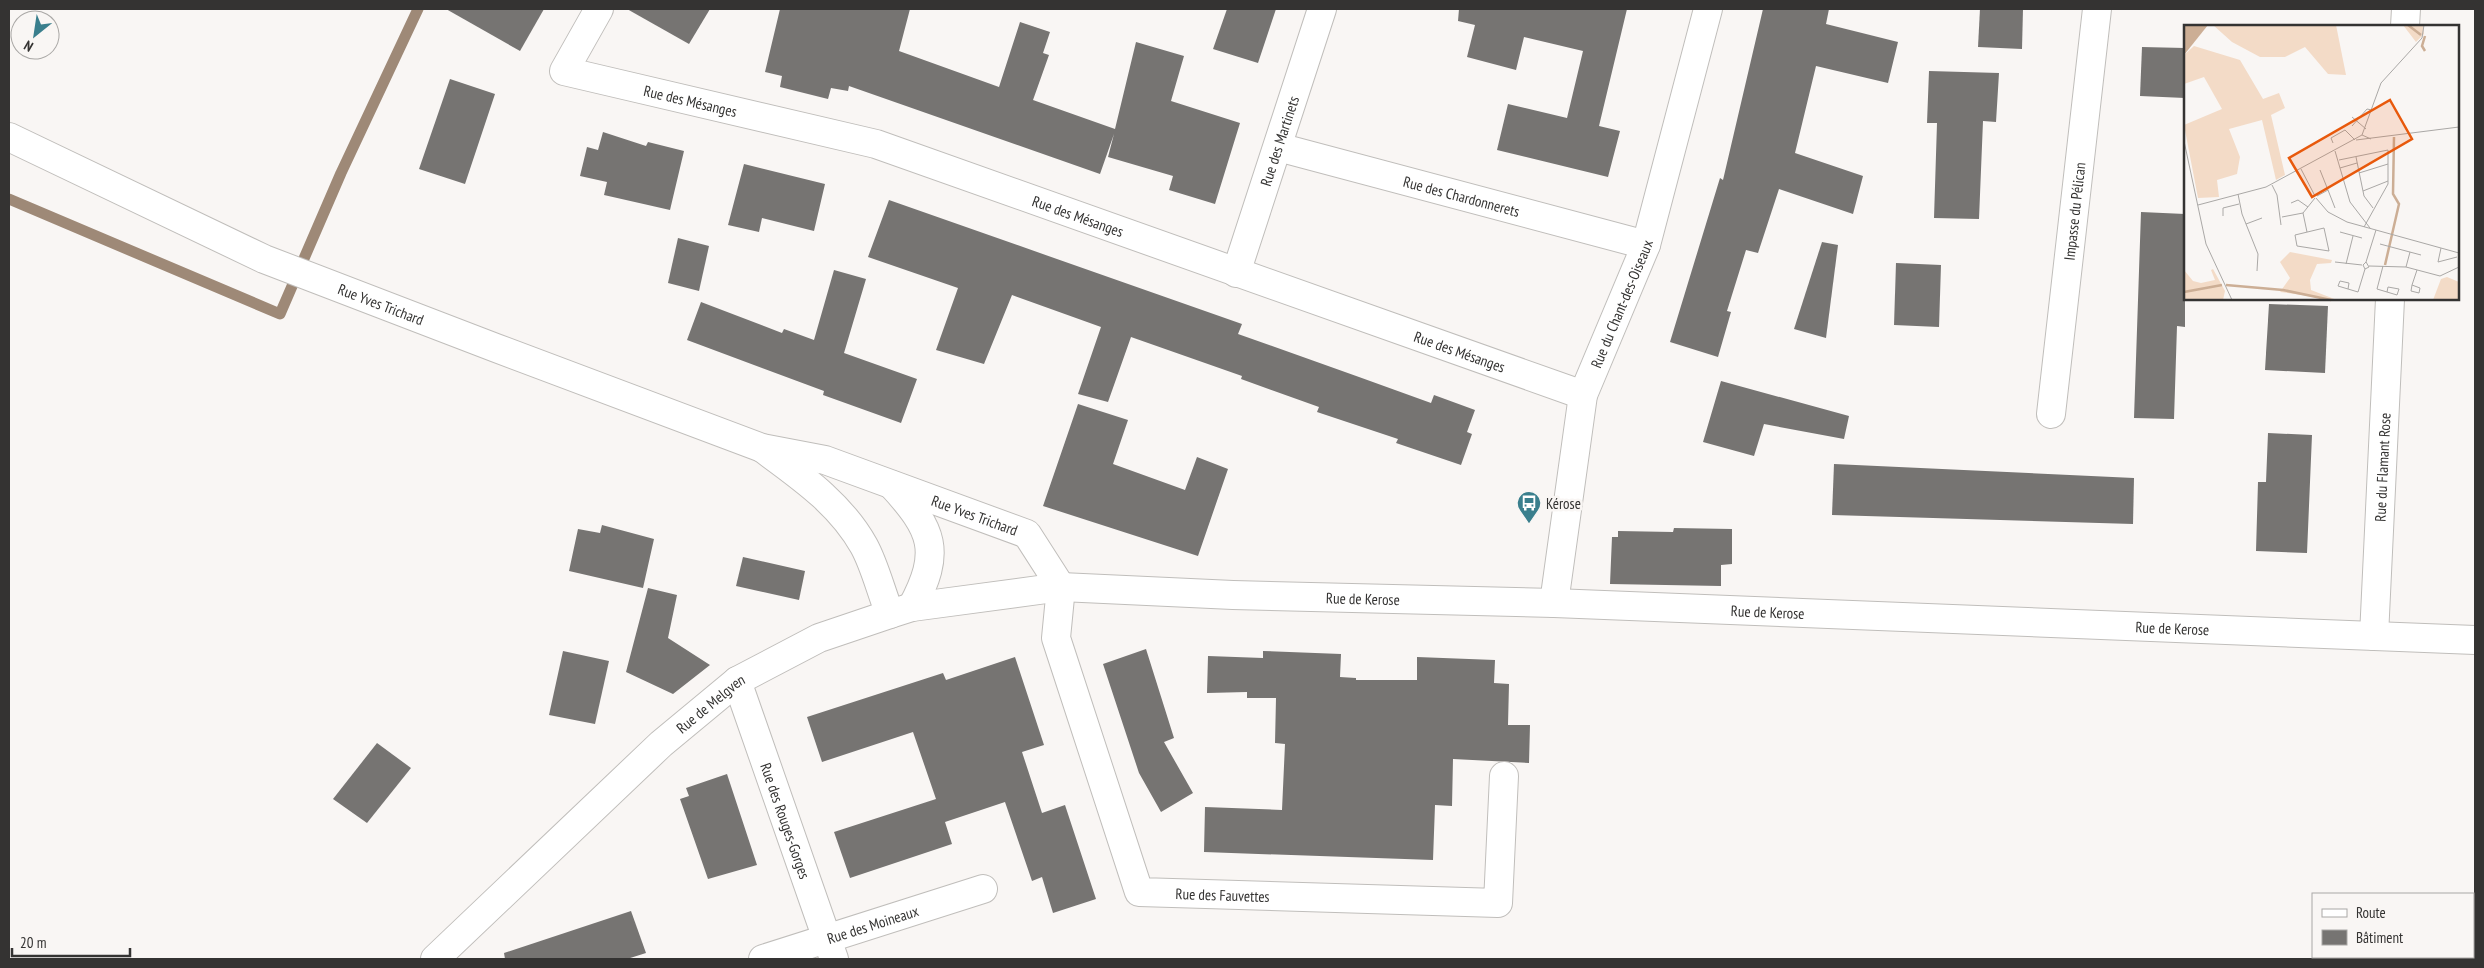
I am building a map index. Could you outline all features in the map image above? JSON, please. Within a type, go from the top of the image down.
[{"type":"street","name":"Rue des Mésanges","points":[[599,9],[564,71],[876,144],[1236,273],[1583,394]]},
{"type":"street","name":"Rue des Martinets","points":[[1236,273],[1322,9]]},
{"type":"street","name":"Rue du Chant-des-Oiseaux","points":[[1554,603],[1583,394],[1646,245],[1708,9]]},
{"type":"street","name":"Impasse du Pélican","points":[[2051,414],[2097,9]]},
{"type":"street","points":[[2405,25],[2406,9]]},
{"type":"street","name":"Rue Yves Trichard","points":[[9,138],[264,259],[762,448],[825,460],[1026,534],[1061,587]]},
{"type":"street","name":"Rue des Chardonnerets","points":[[1278,147],[1646,245]]},
{"type":"street","name":"Rue du Flamant Rose","points":[[2374,636],[2390,300]]},
{"type":"street","points":[[762,448],[824,495],[847,520],[901,610],[926,576],[930,560],[929,539],[921,519],[891,484]]},
{"type":"street","name":"Rue de Kerose","points":[[1061,587],[1242,595],[1554,603],[2475,640]]},
{"type":"street","name":"Rue de Melgven","points":[[435,959],[660,744],[737,681],[820,638],[901,610],[1061,587]]},
{"type":"street","name":"Rue des Fauvettes","points":[[1061,587],[1056,638],[1139,892],[1498,903],[1504,776]]},
{"type":"street","name":"Rue des Rouges-Gorges","points":[[737,681],[830,948]]},
{"type":"street","name":"Rue des Moineaux","points":[[763,959],[830,948],[983,890]]},
{"type":"building","points":[[446,9],[544,9],[520,51]]},
{"type":"building","points":[[627,9],[710,9],[689,44]]},
{"type":"building","points":[[780,9],[910,9],[899,51],[999,87],[1020,22],[1050,32],[1043,53],[1049,55],[1033,100],[1115,129],[1136,42],[1184,56],[1171,101],[1240,123],[1215,204],[1169,190],[1173,176],[1108,157],[1114,134],[1100,174],[849,86],[848,91],[831,88],[828,99],[780,87],[782,76],[765,72]]},
{"type":"building","points":[[1227,9],[1276,9],[1258,63],[1213,49]]},
{"type":"building","points":[[1459,9],[1627,9],[1599,126],[1620,131],[1608,177],[1497,150],[1508,104],[1567,118],[1583,51],[1524,37],[1516,70],[1467,57],[1475,25],[1458,21]]},
{"type":"building","points":[[1763,9],[1829,9],[1826,24],[1898,42],[1888,83],[1816,66],[1795,153],[1863,176],[1853,214],[1779,189],[1758,253],[1746,250],[1727,311],[1731,312],[1718,357],[1670,342],[1720,178],[1723,180]]},
{"type":"building","points":[[1980,9],[2023,9],[2022,49],[1978,47]]},
{"type":"building","points":[[2142,47],[2184,48],[2184,98],[2140,96]]},
{"type":"building","points":[[1929,71],[1999,73],[1996,122],[1983,121],[1979,219],[1934,218],[1937,123],[1927,123]]},
{"type":"building","points":[[450,79],[495,94],[465,184],[419,169]]},
{"type":"building","points":[[603,132],[646,146],[648,142],[684,151],[670,210],[604,195],[607,182],[580,176],[587,147],[598,150]]},
{"type":"building","points":[[744,164],[825,184],[814,231],[762,218],[759,232],[728,225]]},
{"type":"building","points":[[889,200],[1242,324],[1238,334],[1431,403],[1434,395],[1475,410],[1467,432],[1472,434],[1461,465],[1396,443],[1398,439],[1317,412],[1319,407],[1241,379],[1242,376],[1131,337],[1108,402],[1078,394],[1101,327],[1012,295],[984,364],[936,350],[958,288],[868,257]]},
{"type":"building","points":[[2141,212],[2184,214],[2185,327],[2177,326],[2174,419],[2134,418]]},
{"type":"building","points":[[678,238],[709,246],[699,291],[668,283]]},
{"type":"building","points":[[1822,242],[1838,245],[1826,338],[1794,329]]},
{"type":"building","points":[[1896,263],[1941,265],[1939,327],[1894,325]]},
{"type":"building","points":[[834,270],[866,279],[844,353],[917,379],[901,423],[823,395],[824,391],[687,340],[701,302],[782,333],[784,329],[814,340]]},
{"type":"building","points":[[2269,304],[2328,306],[2325,373],[2265,370]]},
{"type":"building","points":[[1721,381],[1849,416],[1844,439],[1764,424],[1754,456],[1703,442]]},
{"type":"building","points":[[1078,404],[1128,420],[1113,464],[1185,490],[1197,457],[1228,469],[1198,556],[1043,506]]},
{"type":"building","points":[[2268,433],[2312,435],[2307,553],[2256,551],[2258,482],[2266,482]]},
{"type":"building","points":[[1834,464],[2134,478],[2133,524],[1832,515]]},
{"type":"building","points":[[602,525],[654,539],[643,588],[569,571],[578,529],[600,533]]},
{"type":"building","points":[[1674,528],[1732,529],[1732,564],[1721,565],[1721,586],[1610,584],[1612,537],[1618,537],[1618,531],[1673,532]]},
{"type":"building","points":[[743,557],[805,571],[799,600],[736,586]]},
{"type":"building","points":[[648,588],[677,595],[668,638],[710,665],[673,694],[626,672]]},
{"type":"building","points":[[1146,649],[1174,738],[1164,742],[1193,793],[1161,812],[1139,773],[1103,664]]},
{"type":"building","points":[[563,651],[609,661],[595,724],[549,715]]},
{"type":"building","points":[[1263,651],[1341,654],[1340,677],[1356,678],[1356,680],[1417,680],[1417,657],[1495,660],[1494,683],[1509,684],[1508,725],[1530,725],[1529,763],[1453,759],[1452,806],[1435,805],[1433,860],[1204,852],[1205,807],[1282,810],[1285,744],[1275,743],[1276,698],[1247,698],[1247,692],[1207,693],[1208,656],[1263,658]]},
{"type":"building","points":[[1015,657],[1044,745],[1022,752],[1042,813],[1065,805],[1096,899],[1053,913],[1042,877],[1032,881],[1005,802],[945,822],[952,844],[850,878],[834,832],[936,799],[913,732],[822,762],[807,717],[943,673],[946,680]]},
{"type":"building","points":[[377,743],[411,768],[367,823],[333,799]]},
{"type":"building","points":[[727,774],[757,865],[708,879],[680,799],[689,796],[686,788]]},
{"type":"building","points":[[631,911],[646,953],[627,959],[505,959],[504,953]]},
{"type":"waterway","points":[[9,199],[280,314],[341,173],[418,9]]},
{"type":"place","name":"Kérose","points":[[1529,524]]}]
